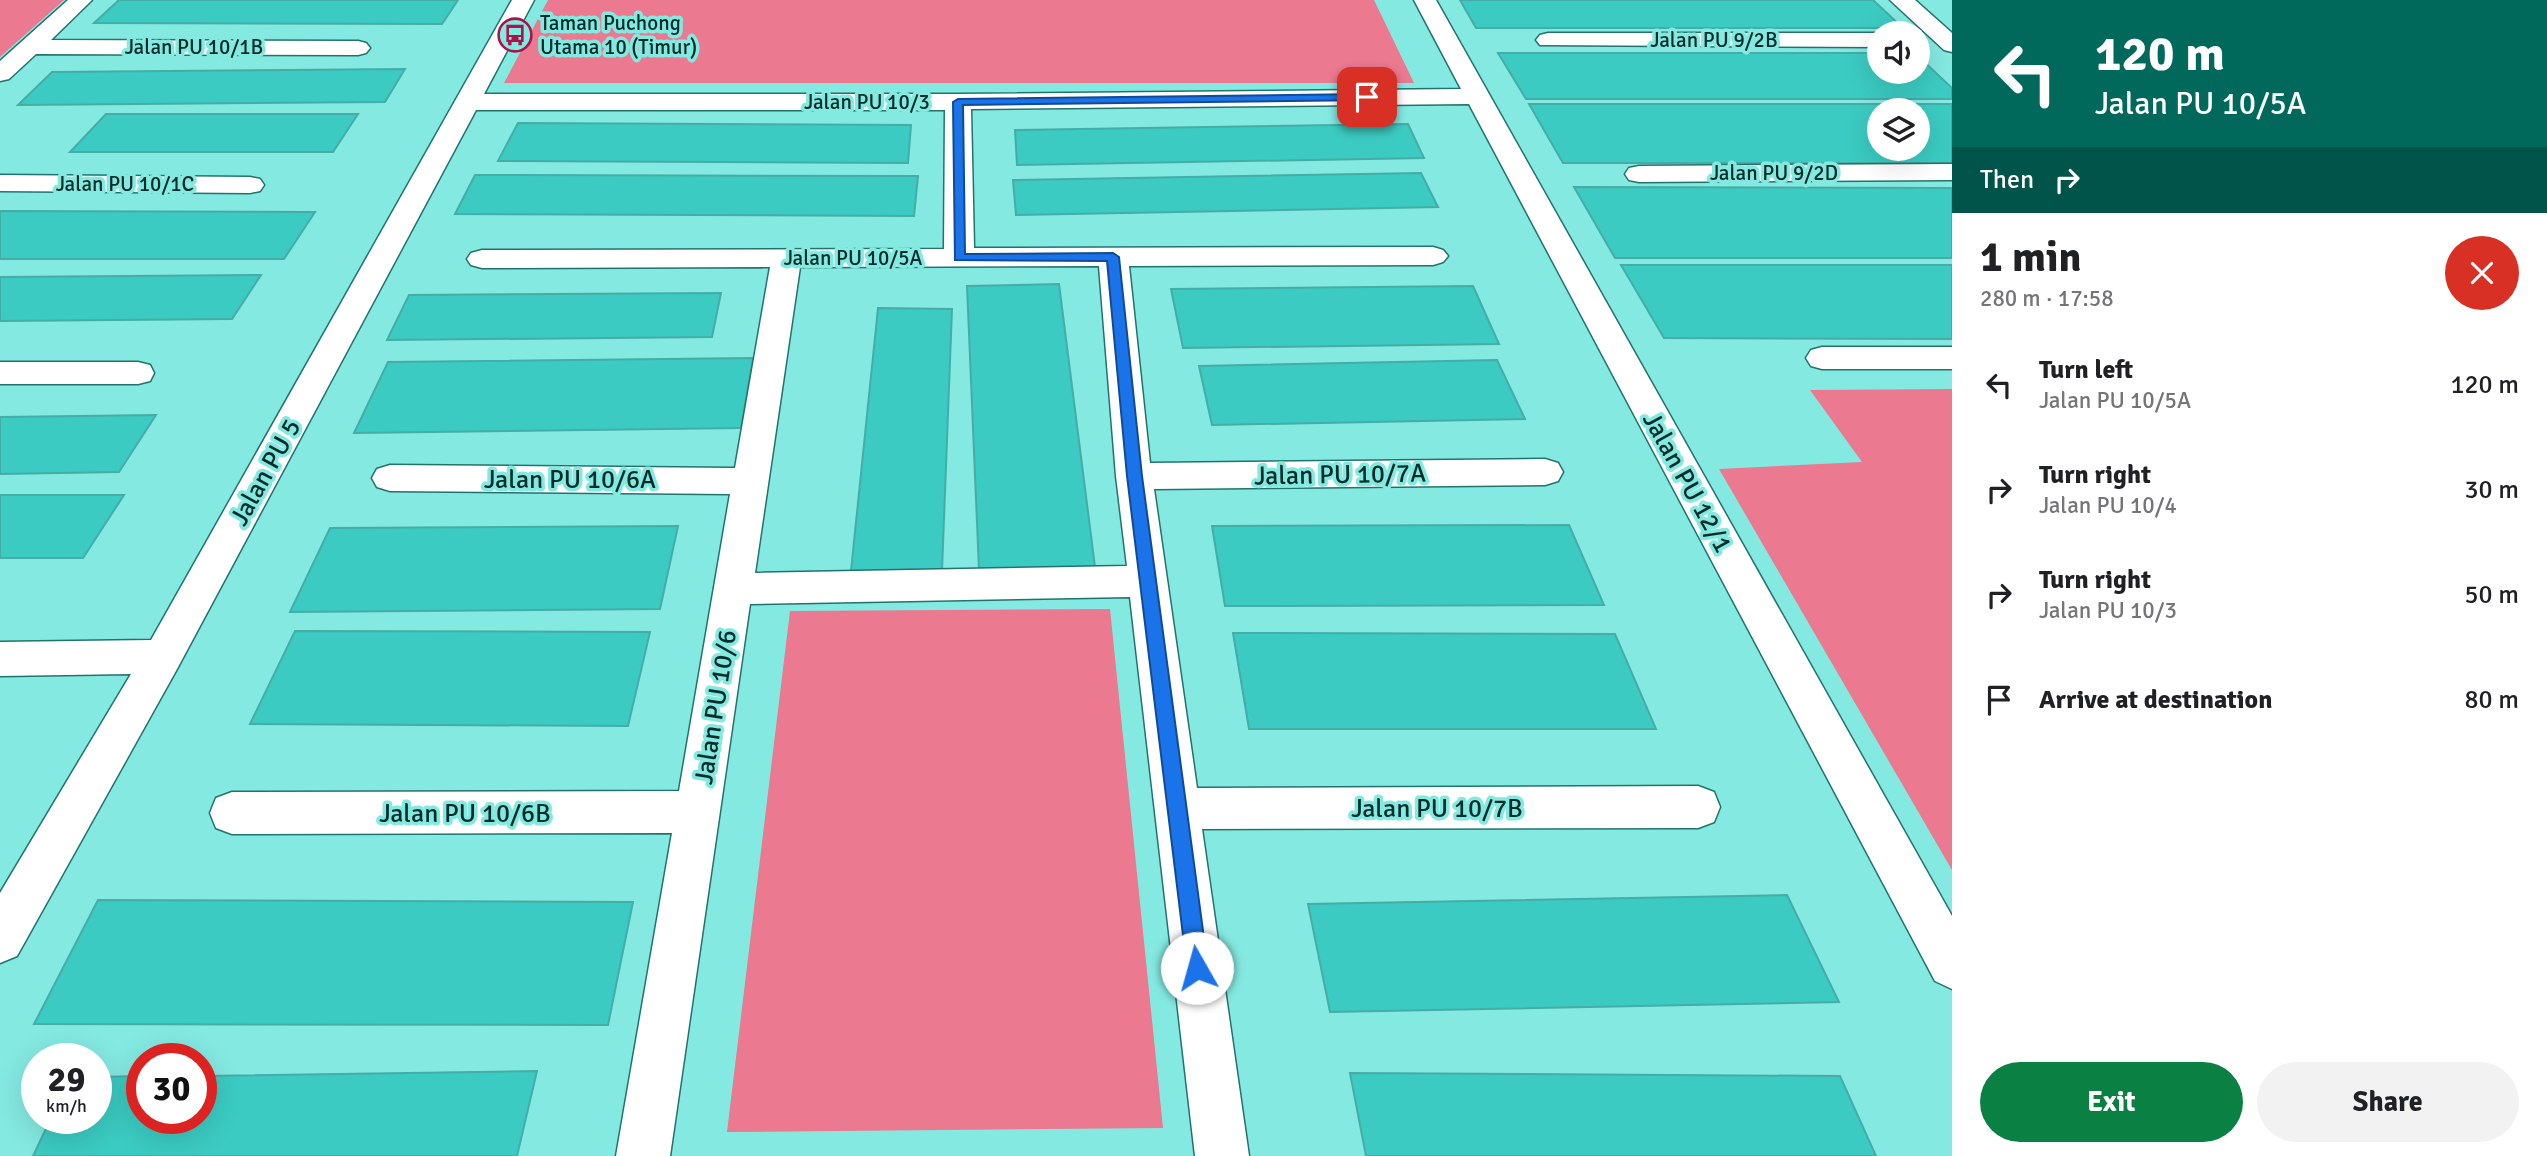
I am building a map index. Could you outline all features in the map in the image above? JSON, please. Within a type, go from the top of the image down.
[{"type":"street","points":[[0,74],[81,0]]},
{"type":"street","name":"Jalan PU 5","points":[[0,939],[163,657],[523,0]]},
{"type":"street","name":"Jalan PU 12/1","points":[[1425,0],[1952,964]]},
{"type":"street","points":[[1901,0],[1950,41]]},
{"type":"street","name":"Jalan PU 9/2B","points":[[1548,40],[1867,40]]},
{"type":"street","points":[[1930,40],[1950,41]]},
{"type":"street","name":"Jalan PU 10/1B","points":[[30,47],[358,48]]},
{"type":"street","name":"Jalan PU 10/3","points":[[467,102],[958,102],[1477,96]]},
{"type":"street","points":[[958,102],[959,258]]},
{"type":"street","name":"Jalan PU 9/2D","points":[[1639,174],[1952,172]]},
{"type":"street","name":"Jalan PU 10/1C","points":[[0,183],[250,185]]},
{"type":"street","name":"Jalan PU 10/5A","points":[[482,259],[1433,256]]},
{"type":"street","points":[[1113,257],[1134,476],[1222,1156]]},
{"type":"street","name":"Jalan PU 10/6","points":[[643,1156],[786,258]]},
{"type":"street","points":[[1822,358],[1952,358]]},
{"type":"street","points":[[0,373],[138,373]]},
{"type":"street","name":"Jalan PU 10/7A","points":[[1134,476],[1545,472]]},
{"type":"street","name":"Jalan PU 10/6A","points":[[390,478],[751,481]]},
{"type":"street","points":[[734,589],[1149,581]]},
{"type":"street","points":[[0,659],[163,657]]},
{"type":"street","name":"Jalan PU 10/7B","points":[[1177,809],[1698,807]]},
{"type":"street","name":"Jalan PU 10/6B","points":[[232,813],[698,812]]},
{"type":"shaded area","points":[[0,0],[64,0],[0,57]]},
{"type":"shaded area","points":[[548,0],[1374,0],[1414,83],[504,83]]},
{"type":"shaded area","points":[[1952,389],[1952,870],[1719,469],[1862,462],[1810,390]]},
{"type":"shaded area","points":[[1110,609],[1163,1128],[727,1132],[790,611]]},
{"type":"building","points":[[119,0],[458,0],[442,24],[94,23]]},
{"type":"building","points":[[1460,0],[1873,0],[1896,21],[1867,21],[1867,28],[1476,28]]},
{"type":"building","points":[[1498,53],[1867,53],[1867,84],[1930,84],[1930,67],[1952,88],[1952,99],[1526,99]]},
{"type":"building","points":[[405,69],[385,102],[18,105],[52,72]]},
{"type":"building","points":[[1529,104],[1867,104],[1867,161],[1930,161],[1930,104],[1952,104],[1952,163],[1563,163]]},
{"type":"building","points":[[106,114],[358,114],[333,152],[70,152]]},
{"type":"building","points":[[518,123],[911,125],[908,163],[498,161]]},
{"type":"building","points":[[1408,124],[1424,158],[1017,165],[1015,130]]},
{"type":"building","points":[[1421,173],[1438,207],[1016,215],[1013,180]]},
{"type":"building","points":[[475,175],[918,176],[914,216],[455,214]]},
{"type":"building","points":[[1574,187],[1952,188],[1952,258],[1615,258]]},
{"type":"building","points":[[0,211],[315,212],[284,259],[0,259]]},
{"type":"building","points":[[1621,265],[1952,265],[1952,339],[1664,338]]},
{"type":"building","points":[[261,275],[232,319],[0,321],[0,277]]},
{"type":"building","points":[[1059,284],[1095,567],[979,570],[967,286]]},
{"type":"building","points":[[1473,286],[1499,344],[1183,348],[1171,289]]},
{"type":"building","points":[[721,293],[712,337],[387,340],[409,295]]},
{"type":"building","points":[[878,308],[952,309],[942,571],[851,571]]},
{"type":"building","points":[[753,358],[741,428],[354,433],[388,362]]},
{"type":"building","points":[[1497,360],[1525,419],[1212,425],[1199,366]]},
{"type":"building","points":[[156,415],[119,472],[0,474],[0,417]]},
{"type":"building","points":[[0,495],[124,495],[83,558],[0,558]]},
{"type":"building","points":[[1569,525],[1604,605],[1225,606],[1212,526]]},
{"type":"building","points":[[678,526],[660,609],[290,612],[330,528]]},
{"type":"building","points":[[295,631],[650,632],[628,726],[250,724]]},
{"type":"building","points":[[1233,633],[1615,634],[1656,729],[1249,729]]},
{"type":"building","points":[[1787,895],[1839,1002],[1330,1012],[1308,904]]},
{"type":"building","points":[[98,900],[633,902],[608,1025],[34,1024]]},
{"type":"building","points":[[537,1071],[517,1156],[33,1156],[43,1134],[112,1134],[112,1077],[126,1076],[126,1134],[217,1134],[217,1076]]},
{"type":"building","points":[[1350,1073],[1840,1076],[1876,1156],[1366,1156]]},
{"type":"place","name":"Taman Puchong Utama 10 (Timur)","points":[[515,35]]},
{"type":"route","points":[[1197,968],[1134,476],[1113,257],[959,258],[958,102],[1367,97]]}]
